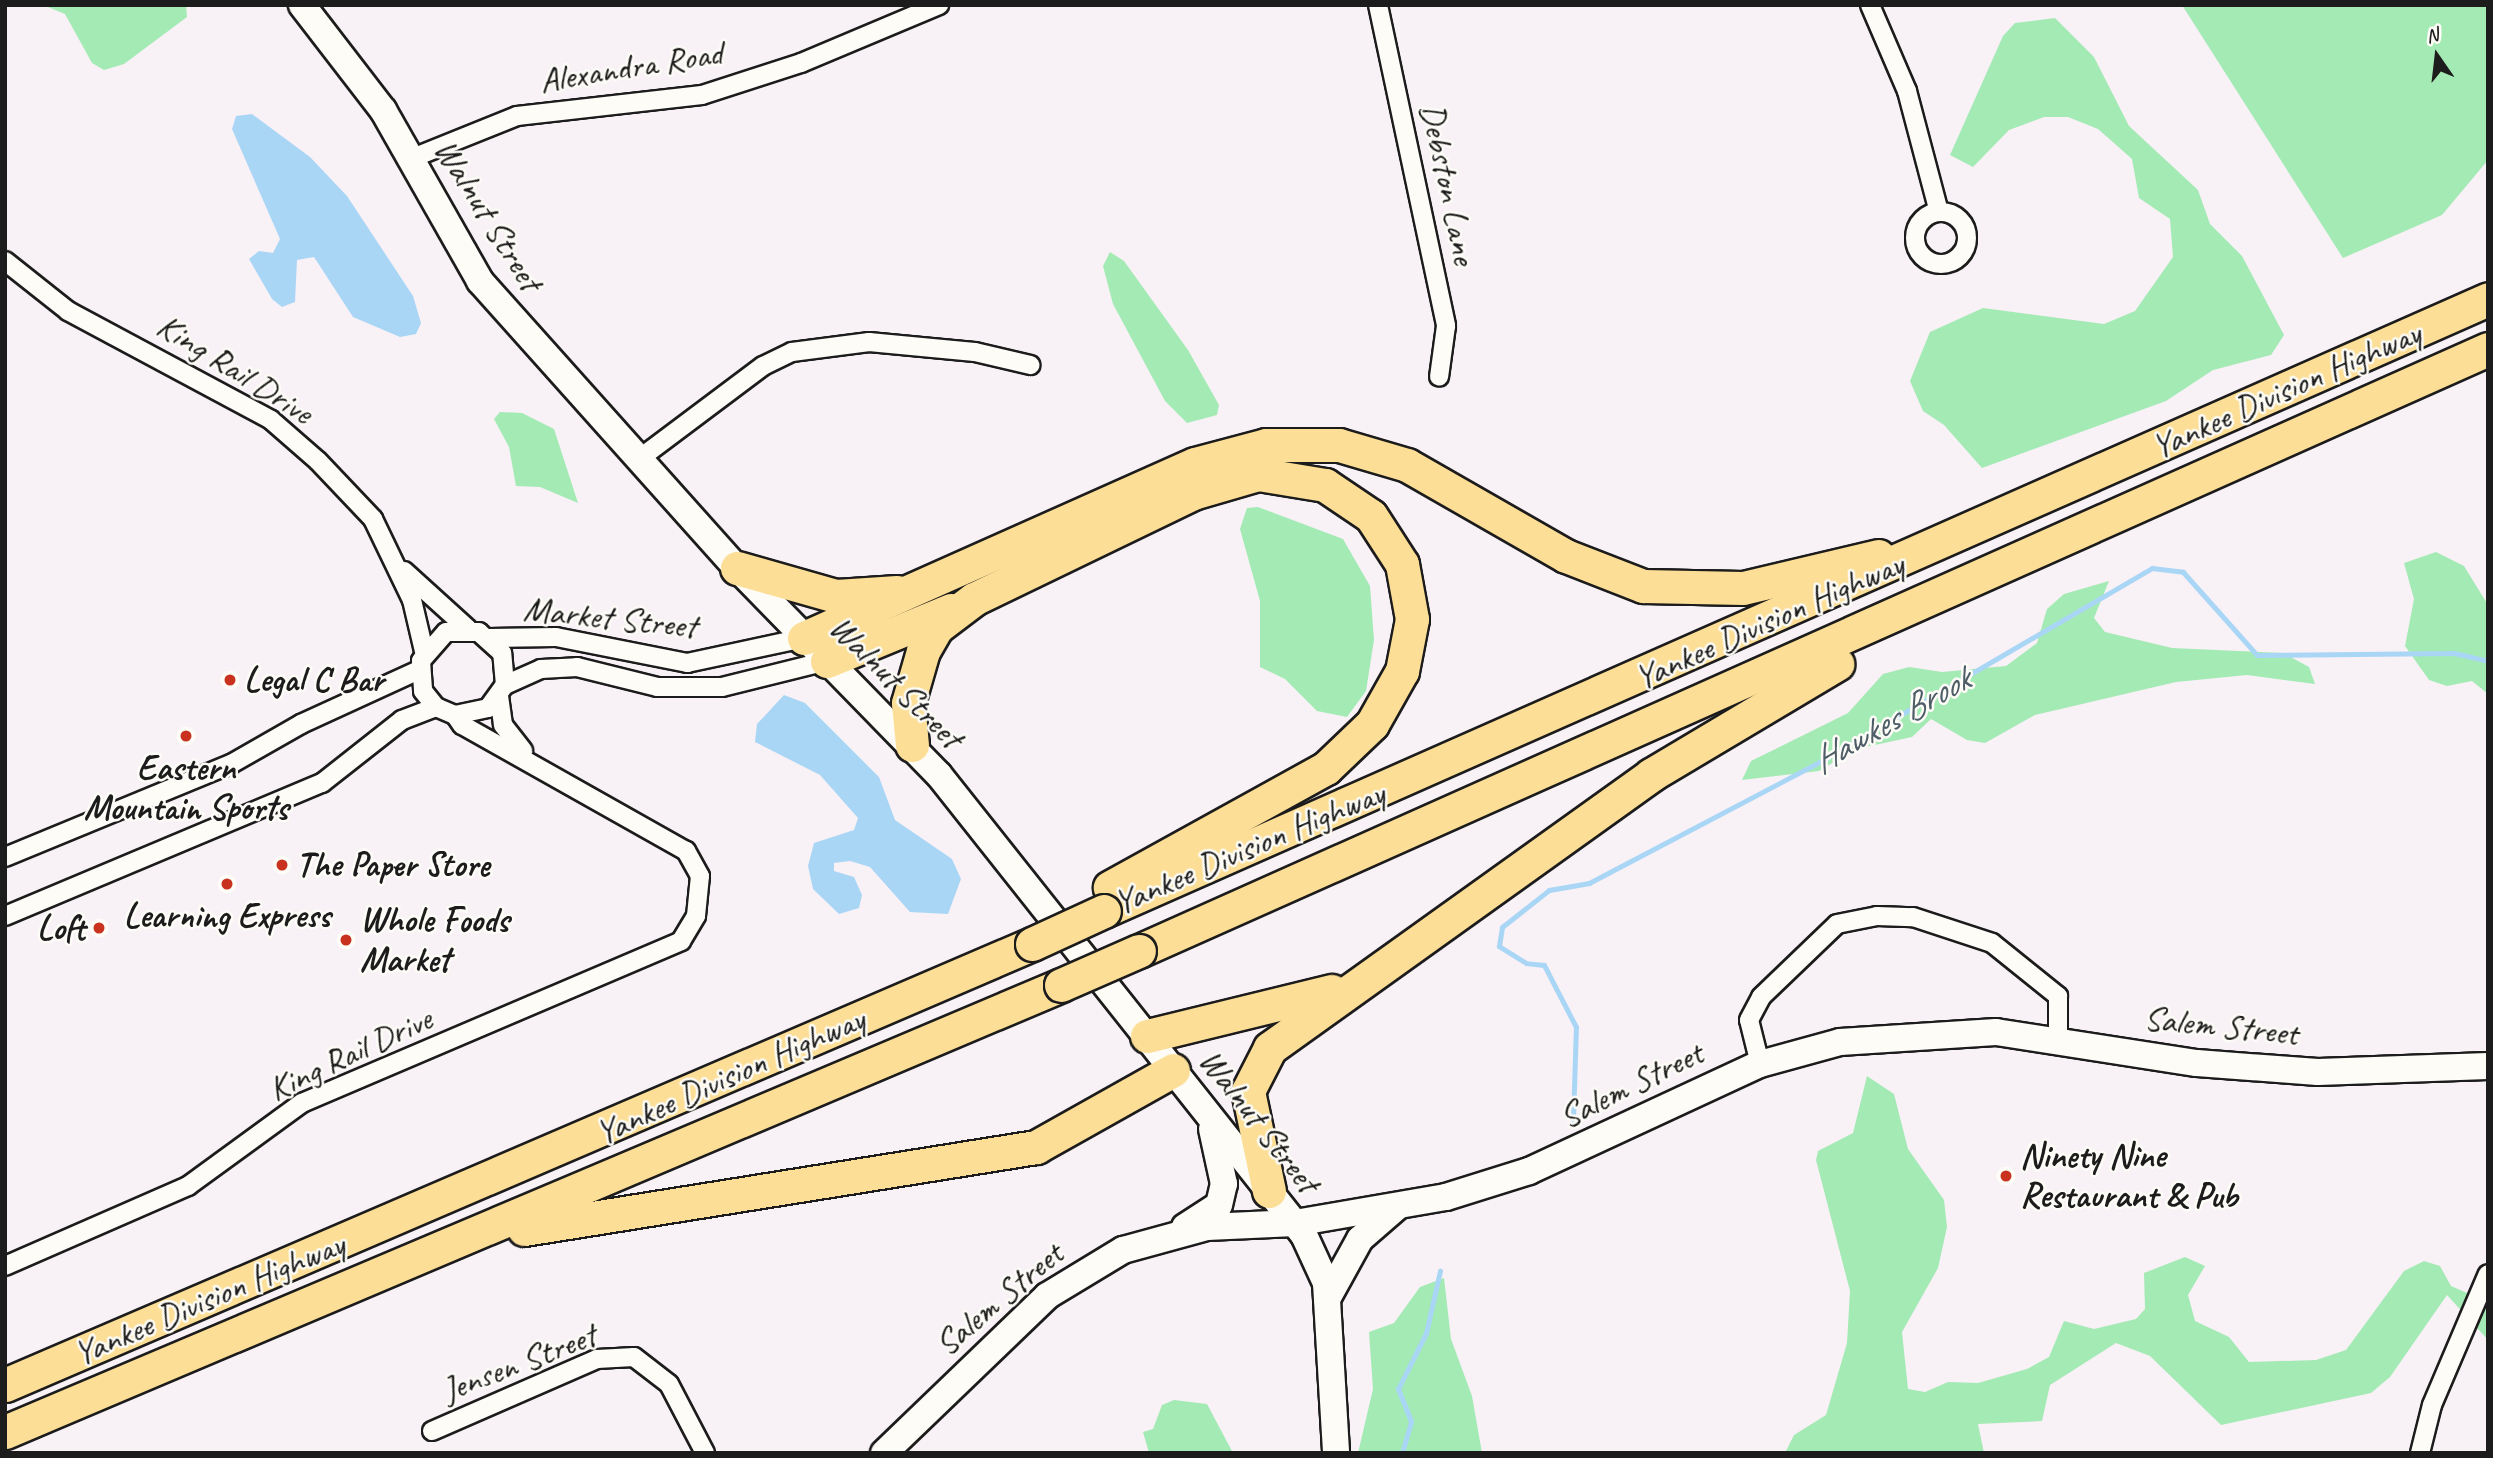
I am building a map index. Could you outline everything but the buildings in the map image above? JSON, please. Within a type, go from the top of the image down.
[{"type":"highway","name":"Yankee Division Highway","points":[[5,1385],[1043,939],[1096,905],[1975,530],[2488,299]]},
{"type":"highway","name":"Yankee Division Highway","points":[[5,1432],[1139,951],[2003,568],[2488,349]]},
{"type":"highway","points":[[816,650],[917,588],[1195,464],[1266,445],[1339,446],[1407,465],[1566,556],[1643,586],[1743,588],[1975,530]]},
{"type":"highway","points":[[816,650],[974,599],[1193,493],[1258,474],[1325,485],[1371,516],[1402,564],[1412,619],[1402,671],[1372,724],[1326,768],[1096,905]]},
{"type":"highway","points":[[737,568],[836,596],[917,588]]},
{"type":"highway","points":[[1269,1191],[1249,1110],[1254,1072],[1289,1030],[1651,775],[2003,568]]},
{"type":"highway","points":[[912,745],[908,703],[923,650],[937,627],[974,599]]},
{"type":"highway","points":[[1147,1036],[1316,997],[1370,975]]},
{"type":"highway","points":[[450,1244],[676,1201],[845,1181],[1026,1150],[1174,1070]]},
{"type":"main road","name":"Walnut Street","points":[[302,5],[352,65],[480,281],[737,568],[912,745],[1295,1223],[1327,1299],[1336,1453]]},
{"type":"main road","name":"Salem Street","points":[[884,1453],[1047,1296],[1093,1266],[1153,1240],[1207,1227],[1295,1223],[1399,1205],[1529,1171],[1760,1064],[1840,1042],[1908,1034],[1996,1032],[2197,1063],[2318,1072],[2488,1066]]},
{"type":"main road","points":[[1153,1240],[1204,1219],[1219,1205],[1223,1156],[1205,1111]]},
{"type":"main road","points":[[1327,1299],[1360,1239],[1399,1205]]},
{"type":"street","name":"Alexandra Road","points":[[410,159],[517,116],[702,95],[801,63],[939,5]]},
{"type":"street","name":"Debston Lane","points":[[1378,5],[1446,326],[1439,377]]},
{"type":"street","points":[[1870,5],[1907,91],[1939,212]]},
{"type":"street","name":"King Rail Drive","points":[[5,261],[68,311],[284,429],[373,519],[399,567],[424,652]]},
{"type":"street","points":[[639,459],[763,366],[792,352],[869,342],[975,352],[1030,365]]},
{"type":"street","name":"King Rail Drive","points":[[399,567],[468,629]]},
{"type":"street","points":[[455,715],[436,707],[423,691],[419,670],[424,652],[446,632],[468,629]]},
{"type":"street","name":"Market Street","points":[[468,629],[489,638],[556,637],[687,663],[816,650]]},
{"type":"street","name":"Market Street","points":[[489,638],[502,653],[502,690]]},
{"type":"street","name":"Market Street","points":[[455,715],[472,715],[502,690],[541,669],[577,667],[657,687],[722,687],[816,650]]},
{"type":"street","points":[[5,857],[231,764],[419,670]]},
{"type":"street","name":"King Rail Drive","points":[[502,690],[508,737],[541,768]]},
{"type":"street","points":[[5,916],[323,783],[402,720],[436,707]]},
{"type":"street","name":"King Rail Drive","points":[[5,1266],[188,1186],[302,1103],[681,941],[696,916],[700,876],[686,851],[455,715]]},
{"type":"street","points":[[1760,1064],[1749,1020],[1760,997],[1837,924],[1877,916],[1913,917],[1992,943],[2058,996],[2058,1041]]},
{"type":"street","points":[[2420,1453],[2436,1392],[2488,1274]]},
{"type":"street","name":"Jensen Street","points":[[432,1431],[597,1359],[634,1357],[669,1384],[705,1453]]},
{"type":"green space","points":[[43,5],[186,5],[187,17],[124,64],[104,70],[92,63],[65,14]]},
{"type":"green space","points":[[2182,5],[2488,5],[2488,160],[2442,215],[2343,258]]},
{"type":"green space","points":[[2055,18],[2094,57],[2129,126],[2198,190],[2210,224],[2242,256],[2284,335],[2271,355],[2213,370],[2166,401],[1982,468],[1944,425],[1923,411],[1910,381],[1930,332],[1983,308],[2104,324],[2135,311],[2173,257],[2170,219],[2139,198],[2132,159],[2098,129],[2068,117],[2044,117],[2009,130],[1973,167],[1950,155],[2003,36],[2015,23]]},
{"type":"green space","points":[[1110,252],[1124,261],[1188,350],[1219,405],[1217,415],[1187,423],[1165,401],[1113,304],[1103,266]]},
{"type":"green space","points":[[500,412],[522,413],[554,429],[578,503],[540,487],[516,486],[509,447],[494,419]]},
{"type":"green space","points":[[1258,507],[1343,539],[1370,586],[1374,640],[1366,691],[1347,717],[1317,711],[1285,679],[1260,667],[1260,601],[1240,529],[1247,508]]},
{"type":"green space","points":[[2436,552],[2464,566],[2488,605],[2488,694],[2472,681],[2447,686],[2429,680],[2405,646],[2414,599],[2404,563]]},
{"type":"green space","points":[[2109,581],[2094,618],[2105,632],[2172,648],[2283,653],[2309,667],[2315,684],[2247,675],[2176,682],[2035,715],[1985,743],[1967,740],[1931,719],[1912,737],[1856,749],[1819,771],[1742,780],[1751,761],[1848,713],[1883,674],[1909,667],[1942,672],[2006,666],[2037,643],[2047,609],[2064,594]]},
{"type":"green space","points":[[1867,1076],[1894,1094],[1908,1149],[1944,1200],[1947,1227],[1938,1268],[1902,1332],[1908,1389],[1925,1392],[1948,1382],[1978,1383],[2027,1369],[2049,1357],[2064,1321],[2094,1329],[2136,1319],[2145,1309],[2144,1273],[2185,1257],[2205,1266],[2188,1295],[2195,1321],[2229,1337],[2249,1362],[2316,1360],[2346,1350],[2404,1271],[2424,1261],[2440,1266],[2451,1286],[2488,1302],[2488,1340],[2447,1295],[2390,1377],[2371,1393],[2221,1425],[2150,1356],[2116,1343],[2050,1385],[2042,1421],[1978,1424],[1984,1453],[1785,1453],[1794,1435],[1826,1415],[1847,1343],[1850,1291],[1816,1160],[1818,1151],[1853,1133]]},
{"type":"green space","points":[[1444,1278],[1451,1339],[1472,1396],[1482,1453],[1358,1453],[1373,1389],[1369,1332],[1394,1323],[1420,1287]]},
{"type":"green space","points":[[1174,1400],[1207,1404],[1233,1453],[1149,1453],[1143,1432],[1153,1429],[1162,1405]]},
{"type":"water","points":[[252,114],[310,157],[347,196],[413,296],[421,323],[416,334],[400,337],[353,317],[314,257],[297,260],[295,302],[282,307],[272,299],[249,259],[259,251],[273,253],[280,239],[232,129],[236,116]]},
{"type":"water","points":[[784,695],[805,703],[879,777],[895,820],[952,859],[961,879],[948,914],[910,912],[870,867],[850,861],[834,863],[834,871],[854,877],[862,895],[859,908],[839,914],[813,889],[808,866],[814,843],[854,830],[858,818],[820,775],[755,742],[757,724]]},
{"type":"waterway","name":"Hawkes Brook","points":[[1573,1120],[1576,1027],[1544,965],[1526,963],[1499,946],[1502,927],[1549,890],[1589,883],[1825,759],[2152,568],[2183,572],[2257,655],[2454,653],[2488,661]]},
{"type":"waterway","name":"Hawkes Brook","points":[[1402,1453],[1411,1421],[1398,1389],[1426,1333],[1440,1271]]},
{"type":"place","name":"Legal C Bar","points":[[230,680]]},
{"type":"place","name":"Eastern Mountain Sports","points":[[186,736]]},
{"type":"place","name":"The Paper Store","points":[[282,865]]},
{"type":"place","name":"Learning Express","points":[[227,884]]},
{"type":"place","name":"Loft","points":[[99,928]]},
{"type":"place","name":"Whole Foods Market","points":[[346,940]]},
{"type":"place","name":"Ninety Nine Restaurant & Pub","points":[[2006,1176]]}]
